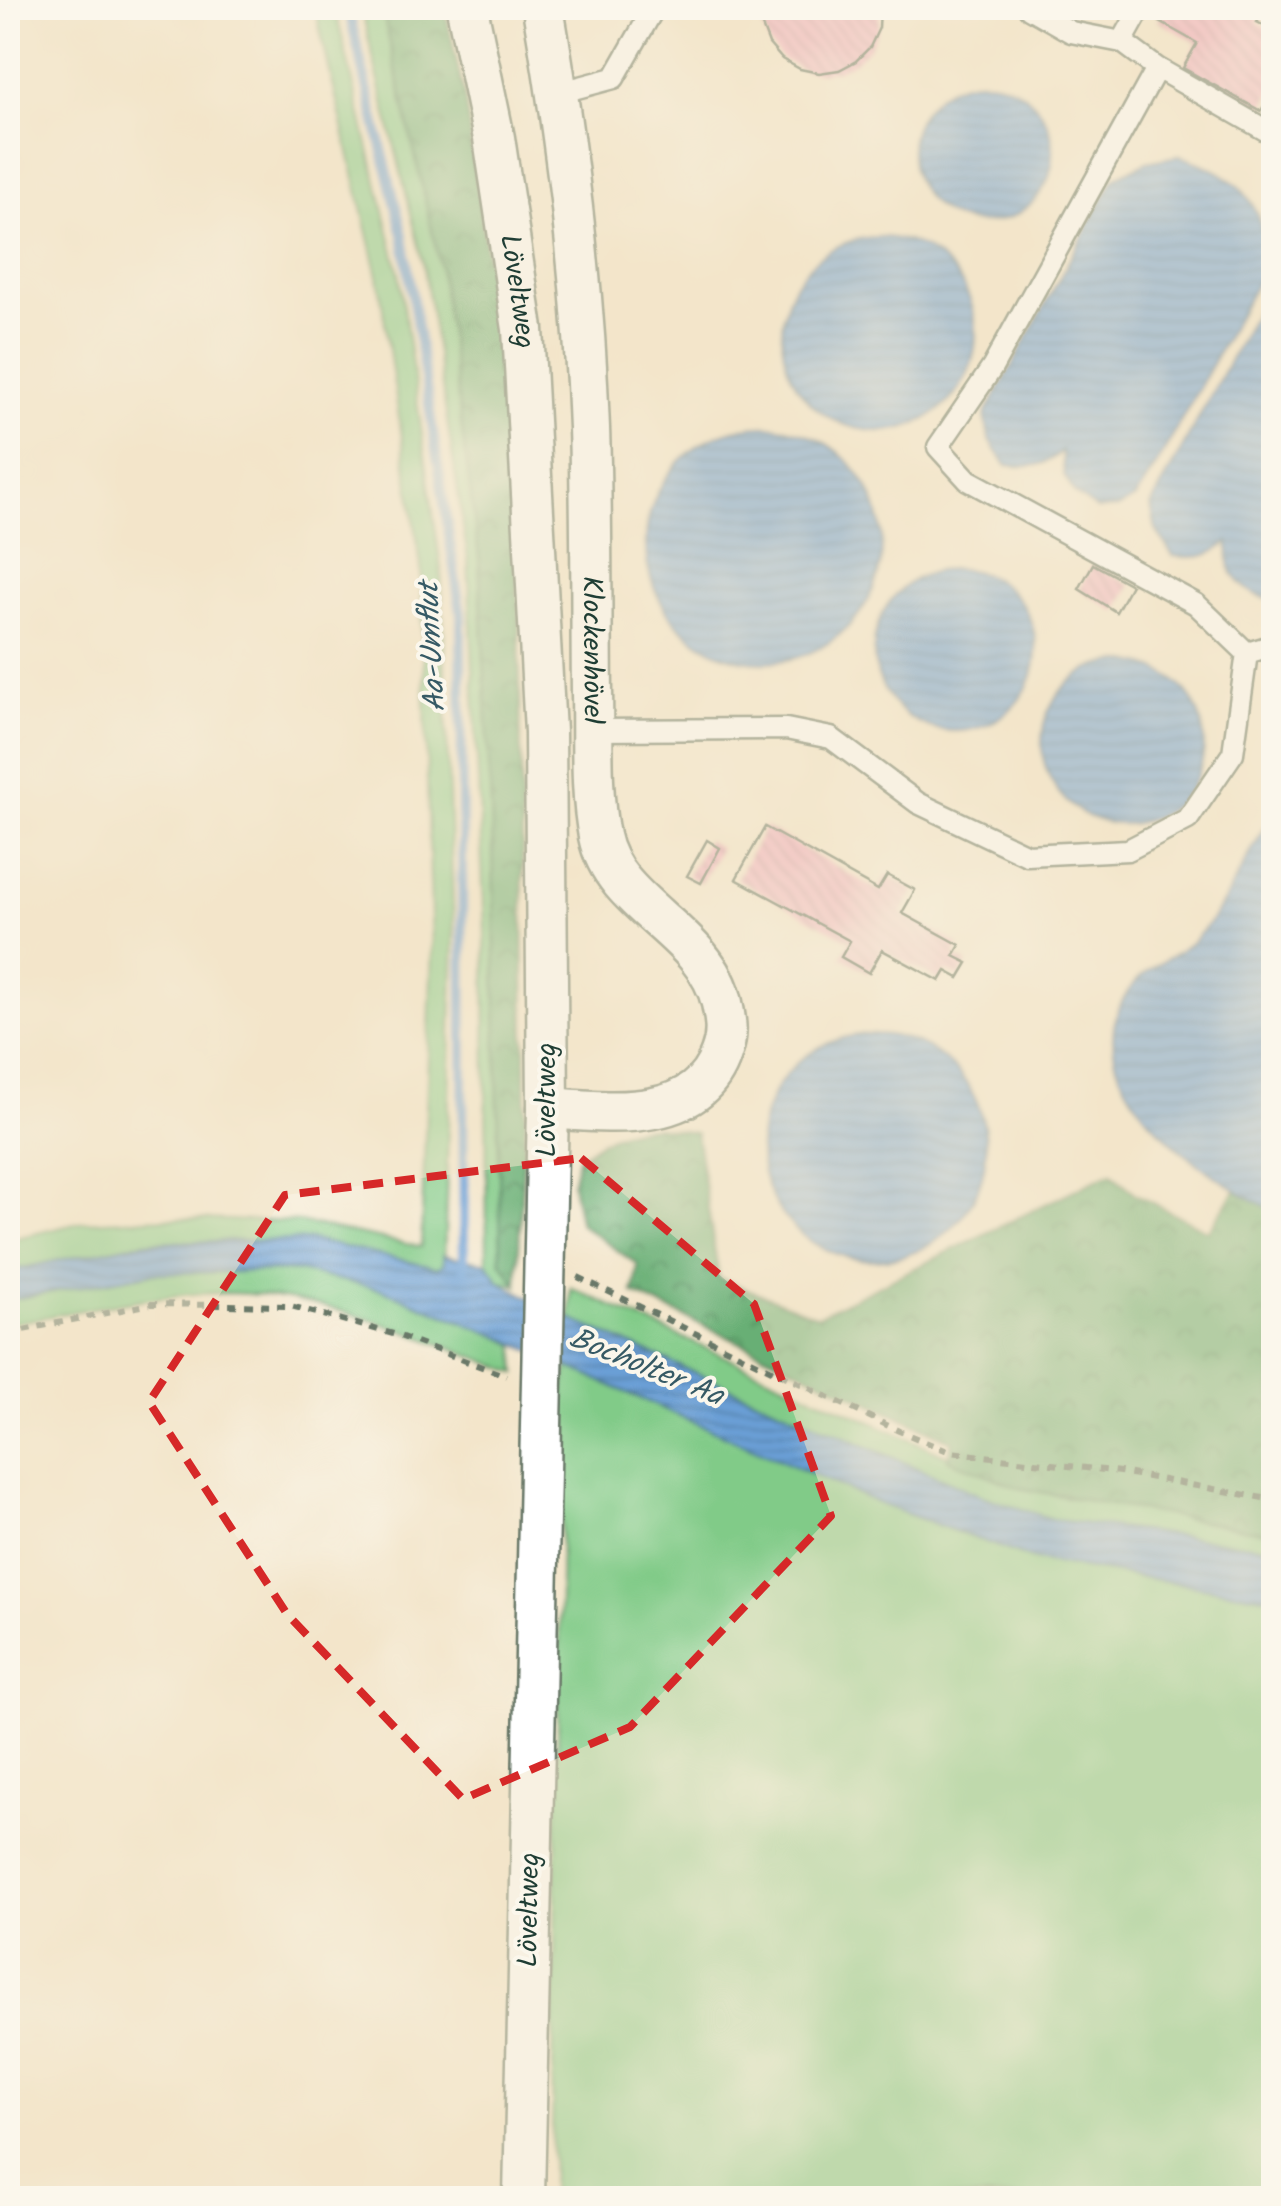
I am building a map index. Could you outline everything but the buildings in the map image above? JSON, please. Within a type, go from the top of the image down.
[{"type":"street","name":"Löveltweg","points":[[467,8],[494,138],[522,328],[545,732],[548,1108],[524,2198]]},
{"type":"street","name":"Klockenhövel","points":[[543,8],[575,218],[589,428],[597,813],[606,860],[630,889],[692,947],[717,982],[728,1029],[711,1075],[672,1103],[622,1113],[548,1108]]},
{"type":"lane","points":[[558,93],[614,78],[654,8]]},
{"type":"lane","points":[[1029,8],[1072,32],[1122,42],[1157,68],[1274,136]]},
{"type":"lane","points":[[1122,42],[1140,8]]},
{"type":"lane","points":[[1157,68],[992,368],[938,447],[968,480],[1196,604],[1247,653]]},
{"type":"lane","points":[[1247,653],[1274,645]]},
{"type":"lane","points":[[593,730],[786,729],[831,738],[918,803],[1027,856],[1128,850],[1188,819],[1232,754],[1247,653]]},
{"type":"path","points":[[544,1274],[950,1452],[1120,1472],[1274,1500]]},
{"type":"path","points":[[8,1334],[151,1304],[290,1306],[397,1335],[541,1385]]},
{"type":"highlighted area","points":[[581,1158],[754,1304],[831,1516],[630,1727],[463,1799],[287,1614],[149,1402],[285,1195]]},
{"type":"green space","points":[[315,8],[335,8],[399,273],[441,568],[454,933],[444,1264],[438,1268],[411,1264],[312,1240],[146,1242],[8,1271],[8,1240],[83,1222],[166,1218],[299,1222],[421,1247],[432,948],[421,566],[378,276]]},
{"type":"green space","points":[[361,8],[382,8],[440,266],[479,556],[493,847],[501,1261],[517,1285],[500,1282],[487,1263],[485,930],[468,559],[424,267]]},
{"type":"green space","points":[[382,8],[445,8],[465,99],[506,394],[519,611],[526,1112],[517,1285],[501,1261],[493,847],[479,556],[440,266]]},
{"type":"green space","points":[[656,1127],[696,1133],[719,1278],[817,1316],[1111,1172],[1134,1193],[1208,1231],[1235,1191],[1273,1210],[1273,1534],[1019,1488],[948,1459],[952,1441],[633,1293],[638,1265],[580,1224],[572,1184],[578,1158],[597,1144],[623,1132]]},
{"type":"green space","points":[[299,1271],[381,1289],[498,1336],[515,1345],[517,1373],[371,1320],[295,1300],[258,1295],[167,1297],[8,1324],[8,1300],[152,1273]]},
{"type":"green space","points":[[571,1288],[1019,1488],[1273,1534],[1273,1548],[1055,1520],[984,1497],[570,1319]]},
{"type":"green space","points":[[568,1366],[883,1505],[1036,1560],[1273,1598],[1273,2198],[551,2198],[563,1389]]},
{"type":"water","points":[[982,81],[1009,87],[1032,102],[1047,125],[1053,152],[1047,179],[1032,202],[1009,217],[982,223],[955,217],[932,202],[917,179],[911,152],[917,125],[932,102],[955,87]]},
{"type":"water","points":[[1179,156],[1219,172],[1246,195],[1261,226],[1264,269],[1135,498],[1118,508],[1097,509],[1075,494],[1064,475],[1062,451],[1037,465],[1006,465],[989,439],[985,415],[1114,178],[1147,162]]},
{"type":"water","points":[[879,237],[916,244],[948,265],[969,297],[976,334],[969,371],[948,403],[916,424],[879,431],[842,424],[810,403],[789,371],[782,334],[789,297],[810,265],[842,244]]},
{"type":"water","points":[[1273,280],[1274,599],[1254,593],[1237,579],[1229,563],[1229,542],[1203,556],[1173,556],[1156,530],[1151,506]]},
{"type":"water","points":[[764,426],[809,435],[848,460],[873,499],[882,544],[873,589],[848,628],[809,653],[764,662],[719,653],[680,628],[655,589],[646,544],[655,499],[680,460],[719,435]]},
{"type":"water","points":[[955,569],[986,575],[1012,593],[1030,619],[1036,650],[1030,681],[1012,707],[986,725],[955,731],[924,725],[898,707],[880,681],[874,650],[880,619],[898,593],[924,575]]},
{"type":"water","points":[[1123,662],[1154,668],[1180,686],[1198,712],[1204,743],[1198,774],[1180,800],[1154,818],[1123,824],[1092,818],[1066,800],[1048,774],[1042,743],[1048,712],[1066,686],[1092,668]]},
{"type":"water","points":[[1273,816],[1273,1210],[1212,1174],[1151,1122],[1128,1091],[1115,1058],[1115,1024],[1137,980],[1188,945],[1208,925]]},
{"type":"water","points":[[873,1034],[916,1042],[953,1067],[978,1104],[986,1147],[978,1190],[953,1227],[916,1252],[873,1260],[830,1252],[793,1227],[768,1190],[760,1147],[768,1104],[793,1067],[830,1042]]},
{"type":"water","name":"Bocholter Aa","points":[[312,1240],[437,1268],[444,1264],[443,1255],[487,1263],[500,1282],[570,1319],[984,1497],[1055,1520],[1273,1548],[1273,1598],[1036,1560],[883,1505],[498,1336],[381,1289],[299,1271],[152,1273],[8,1300],[8,1271],[146,1242]]},
{"type":"waterway","name":"Aa-Umflut","points":[[348,8],[403,235],[461,614],[464,1271]]}]
